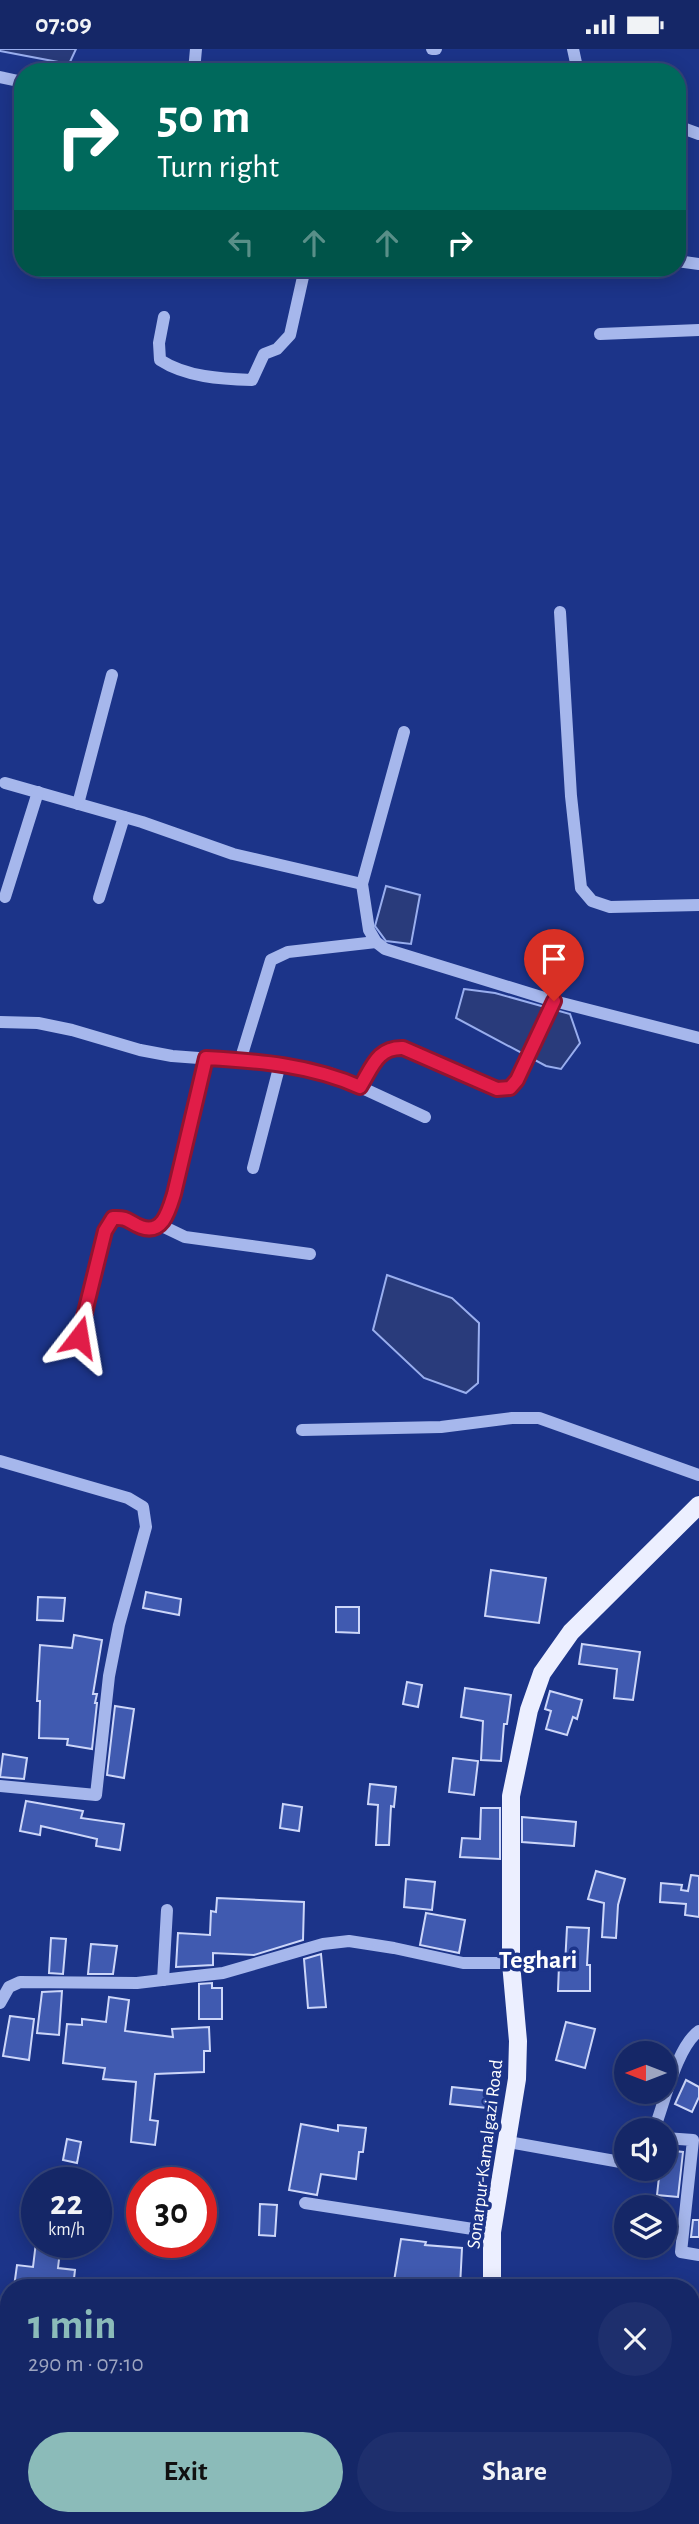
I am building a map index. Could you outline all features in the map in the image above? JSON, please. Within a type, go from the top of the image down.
[{"type":"main road","name":"Sonarpur-Kamalgazi Road","points":[[492,2279],[492,2232],[517,2079],[518,2041],[511,1963],[511,1797],[529,1710],[542,1673],[571,1632],[699,1505]]},
{"type":"street","points":[[164,317],[159,343],[160,361],[176,371],[252,380],[264,354],[277,349],[290,335],[303,277]]},
{"type":"street","points":[[600,334],[699,330]]},
{"type":"street","points":[[560,612],[571,796],[581,888],[592,901],[610,908],[699,905]]},
{"type":"street","points":[[78,804],[112,675]]},
{"type":"street","points":[[404,732],[362,884],[369,930],[376,942],[385,949],[554,1001],[699,1038]]},
{"type":"street","points":[[5,783],[124,817],[233,854],[362,884]]},
{"type":"street","points":[[5,897],[38,792]]},
{"type":"street","points":[[99,898],[124,817]]},
{"type":"street","points":[[240,1061],[271,960],[288,952],[376,942]]},
{"type":"street","points":[[360,1087],[381,1053],[391,1048],[403,1048],[497,1089],[510,1088],[517,1080],[554,1001]]},
{"type":"street","points":[[0,1023],[38,1023],[61,1027],[172,1056],[280,1064],[332,1075],[425,1117]]},
{"type":"street","points":[[79,1337],[105,1231],[113,1218],[126,1218],[141,1227],[150,1228],[160,1225],[167,1215],[206,1058]]},
{"type":"street","points":[[253,1168],[280,1064]]},
{"type":"street","points":[[160,1225],[185,1237],[310,1254]]},
{"type":"street","points":[[302,1430],[441,1427],[528,1417],[549,1421],[699,1475]]},
{"type":"street","points":[[0,1461],[128,1498],[143,1507],[146,1527],[119,1625],[109,1676],[96,1795],[0,1786]]},
{"type":"street","points":[[163,1980],[167,1910]]},
{"type":"street","points":[[0,2003],[9,1987],[20,1982],[137,1983],[223,1973],[323,1944],[349,1941],[463,1963],[511,1963]]},
{"type":"street","points":[[658,2118],[681,2057],[689,2041],[699,2031]]},
{"type":"street","points":[[677,2139],[693,2140],[681,2252],[699,2255]]},
{"type":"street","points":[[508,2142],[614,2161]]},
{"type":"street","points":[[305,2203],[492,2232]]},
{"type":"water","points":[[0,49],[76,49],[69,63]]},
{"type":"water","points":[[386,886],[420,895],[411,944],[386,941],[375,926]]},
{"type":"water","points":[[464,989],[495,993],[570,1014],[580,1043],[561,1069],[546,1066],[456,1018]]},
{"type":"water","points":[[387,1275],[452,1298],[479,1323],[478,1383],[466,1393],[424,1378],[373,1330]]},
{"type":"building","points":[[491,1570],[546,1578],[539,1623],[485,1616]]},
{"type":"building","points":[[146,1592],[181,1599],[179,1615],[143,1608]]},
{"type":"building","points":[[38,1597],[65,1598],[63,1621],[37,1620]]},
{"type":"building","points":[[336,1607],[359,1607],[359,1633],[336,1632]]},
{"type":"building","points":[[74,1635],[102,1640],[93,1694],[97,1694],[97,1703],[92,1749],[67,1745],[68,1739],[39,1738],[40,1701],[37,1701],[40,1645],[72,1648]]},
{"type":"building","points":[[582,1644],[640,1652],[633,1700],[614,1698],[617,1669],[579,1664]]},
{"type":"building","points":[[407,1682],[422,1685],[418,1707],[403,1704]]},
{"type":"building","points":[[465,1688],[511,1695],[507,1724],[504,1724],[501,1761],[481,1760],[483,1721],[461,1717]]},
{"type":"building","points":[[550,1691],[582,1700],[577,1719],[573,1717],[567,1735],[546,1729],[551,1711],[545,1709]]},
{"type":"building","points":[[115,1706],[134,1709],[124,1778],[107,1775]]},
{"type":"building","points":[[3,1754],[27,1758],[24,1779],[0,1777]]},
{"type":"building","points":[[453,1758],[478,1761],[474,1795],[449,1792]]},
{"type":"building","points":[[370,1784],[396,1787],[394,1807],[391,1806],[389,1845],[376,1845],[378,1805],[368,1804]]},
{"type":"building","points":[[26,1801],[83,1811],[81,1818],[124,1824],[120,1850],[96,1846],[97,1839],[41,1826],[40,1835],[20,1831]]},
{"type":"building","points":[[283,1804],[302,1807],[299,1831],[280,1828]]},
{"type":"building","points":[[481,1808],[500,1808],[500,1859],[460,1857],[462,1838],[480,1839]]},
{"type":"building","points":[[522,1817],[576,1822],[574,1846],[522,1842]]},
{"type":"building","points":[[596,1871],[625,1879],[618,1905],[616,1938],[602,1937],[604,1903],[588,1899]]},
{"type":"building","points":[[691,1875],[699,1876],[699,1917],[685,1915],[686,1904],[660,1902],[661,1883],[682,1885],[681,1890],[688,1891]]},
{"type":"building","points":[[406,1879],[435,1882],[432,1910],[404,1907]]},
{"type":"building","points":[[217,1898],[304,1902],[303,1940],[254,1955],[213,1953],[213,1965],[176,1967],[178,1933],[210,1935],[211,1911],[216,1912]]},
{"type":"building","points":[[426,1913],[465,1920],[459,1953],[420,1945]]},
{"type":"building","points":[[567,1927],[589,1928],[587,1965],[590,1965],[590,1991],[558,1991],[559,1965],[565,1965]]},
{"type":"building","points":[[51,1938],[66,1939],[63,1974],[49,1973]]},
{"type":"building","points":[[91,1944],[117,1946],[113,1974],[88,1974]]},
{"type":"building","points":[[321,1954],[326,2007],[308,2008],[304,1959]]},
{"type":"building","points":[[212,1983],[212,1988],[222,1988],[222,2019],[199,2019],[199,1984]]},
{"type":"building","points":[[62,1991],[59,2035],[37,2033],[42,1992]]},
{"type":"building","points":[[109,1997],[129,2000],[125,2031],[173,2037],[172,2029],[209,2027],[210,2051],[204,2051],[204,2072],[155,2074],[150,2120],[158,2121],[155,2145],[131,2142],[136,2082],[103,2079],[105,2068],[63,2063],[67,2024],[82,2025],[82,2019],[106,2022]]},
{"type":"building","points":[[10,2016],[34,2019],[29,2060],[3,2056]]},
{"type":"building","points":[[566,2022],[595,2029],[585,2068],[556,2060]]},
{"type":"building","points":[[686,2080],[699,2087],[699,2097],[692,2112],[675,2104]]},
{"type":"building","points":[[452,2087],[498,2092],[496,2109],[450,2104]]},
{"type":"building","points":[[301,2124],[338,2131],[338,2125],[366,2128],[363,2152],[359,2152],[356,2179],[321,2174],[317,2195],[289,2190]]},
{"type":"building","points":[[67,2139],[81,2142],[77,2163],[63,2160]]},
{"type":"building","points":[[677,2151],[683,2152],[678,2197],[657,2195],[659,2181],[677,2181]]},
{"type":"building","points":[[260,2204],[277,2205],[275,2236],[259,2235]]},
{"type":"building","points":[[693,2220],[699,2220],[699,2237],[691,2237]]},
{"type":"building","points":[[401,2239],[426,2242],[425,2245],[462,2248],[460,2279],[394,2279]]},
{"type":"building","points":[[34,2258],[59,2258],[58,2268],[75,2270],[74,2279],[15,2279],[17,2265],[33,2267]]},
{"type":"district","name":"Teghari","points":[[538,1959]]},
{"type":"route","points":[[79,1337],[105,1231],[113,1218],[126,1218],[141,1227],[150,1228],[160,1225],[167,1215],[206,1058],[280,1064],[332,1075],[360,1087],[381,1053],[391,1048],[403,1048],[497,1089],[510,1088],[517,1080],[554,1001]]}]
